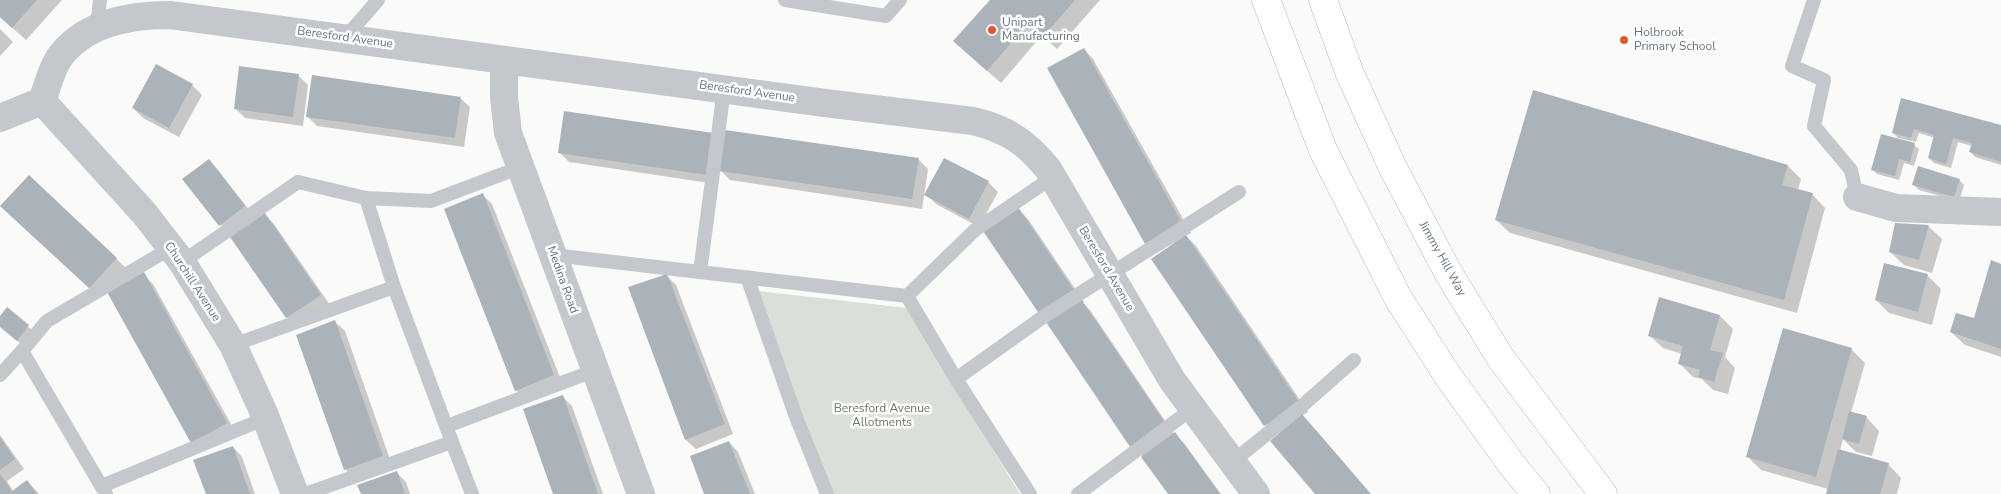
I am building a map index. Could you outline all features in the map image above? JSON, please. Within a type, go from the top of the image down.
[{"type":"highway","points":[[1266,0],[1323,150],[1398,298],[1448,376],[1536,494]]},
{"type":"highway","name":"Jimmy Hill Way","points":[[1323,0],[1350,74],[1385,150],[1449,274],[1500,357],[1602,494]]},
{"type":"street","name":"Beresford Avenue","points":[[42,101],[59,59],[76,41],[98,27],[121,20],[144,15],[170,15],[504,61],[973,121],[994,126],[1022,142],[1036,154],[1053,177],[1172,380],[1256,494]]},
{"type":"street","name":"Medina Road","points":[[504,61],[504,97],[508,133],[641,494]]},
{"type":"street","points":[[0,118],[42,101]]},
{"type":"street","name":"Churchill Avenue","points":[[42,101],[144,213],[177,255],[233,346],[266,418],[295,494]]},
{"type":"street","points":[[1857,196],[1896,208],[2001,212]]},
{"type":"lane","points":[[98,27],[100,0]]},
{"type":"lane","points":[[345,38],[378,0]]},
{"type":"lane","points":[[785,0],[886,16],[900,0]]},
{"type":"lane","points":[[1814,0],[1792,66],[1824,80],[1814,126],[1851,170],[1857,196]]},
{"type":"lane","points":[[700,272],[724,89]]},
{"type":"lane","points":[[0,375],[47,321],[177,255],[298,182],[366,198],[431,202],[521,167]]},
{"type":"lane","points":[[907,296],[975,230],[1053,177]]},
{"type":"lane","points":[[956,379],[1043,317],[1239,192]]},
{"type":"lane","points":[[366,198],[394,286],[472,494]]},
{"type":"lane","points":[[553,255],[907,296]]},
{"type":"lane","points":[[747,278],[796,417],[828,494]]},
{"type":"lane","points":[[233,346],[394,286]]},
{"type":"lane","points":[[907,296],[956,379],[1030,494]]},
{"type":"lane","points":[[22,351],[104,490],[266,418]]},
{"type":"lane","points":[[1232,462],[1303,405],[1354,360]]},
{"type":"lane","points":[[447,426],[596,370]]},
{"type":"lane","points":[[1078,494],[1193,408]]},
{"type":"lane","points":[[305,494],[452,442]]},
{"type":"green space","name":"Beresford Avenue Allotments","points":[[758,291],[907,308],[1020,494],[827,494]]},
{"type":"building","points":[[0,0],[37,0],[12,28],[0,17]]},
{"type":"building","name":"Unipart Manufacturing","points":[[990,0],[1075,0],[1043,37],[1028,23],[987,71],[953,41]]},
{"type":"building","points":[[1084,48],[1182,223],[1145,244],[1047,68]]},
{"type":"building","points":[[156,64],[193,84],[169,128],[132,108]]},
{"type":"building","points":[[239,66],[299,74],[293,117],[234,109]]},
{"type":"building","points":[[312,75],[461,97],[455,138],[306,117]]},
{"type":"building","points":[[1533,90],[1788,165],[1782,185],[1813,193],[1784,300],[1495,220]]},
{"type":"building","points":[[1901,98],[2001,125],[2001,162],[1969,152],[1972,143],[1953,138],[1946,164],[1928,158],[1934,135],[1914,129],[1911,138],[1892,133]]},
{"type":"building","points":[[564,111],[713,133],[707,175],[558,153]]},
{"type":"building","points":[[725,130],[919,158],[912,199],[719,171]]},
{"type":"building","points":[[1881,134],[1915,143],[1910,162],[1899,159],[1895,176],[1871,170]]},
{"type":"building","points":[[944,158],[989,181],[969,219],[924,195]]},
{"type":"building","points":[[209,159],[245,206],[219,226],[182,179]]},
{"type":"building","points":[[1918,166],[1960,179],[1954,197],[1912,185]]},
{"type":"building","points":[[29,175],[117,258],[89,288],[0,206]]},
{"type":"building","points":[[483,193],[554,375],[515,391],[444,209]]},
{"type":"building","points":[[1018,207],[1075,292],[1040,315],[983,231]]},
{"type":"building","points":[[265,213],[321,295],[286,318],[230,237]]},
{"type":"building","points":[[1895,223],[1929,225],[1919,260],[1889,252]]},
{"type":"building","points":[[1186,235],[1299,402],[1264,426],[1151,259]]},
{"type":"building","points":[[1991,260],[2001,264],[2001,349],[1950,332],[1956,313],[1974,318]]},
{"type":"building","points":[[1884,263],[1928,274],[1918,312],[1875,300]]},
{"type":"building","points":[[144,272],[227,423],[191,443],[107,292]]},
{"type":"building","points":[[667,274],[725,424],[685,440],[628,287]]},
{"type":"building","points":[[1659,297],[1720,315],[1710,350],[1723,353],[1714,382],[1698,377],[1700,370],[1678,364],[1683,346],[1648,336]]},
{"type":"building","points":[[1081,299],[1165,423],[1130,447],[1046,322]]},
{"type":"building","points":[[7,307],[29,325],[17,341],[0,327],[0,316]]},
{"type":"building","points":[[335,320],[383,456],[344,470],[296,335]]},
{"type":"building","points":[[1783,328],[1852,348],[1816,477],[1746,457]]},
{"type":"building","points":[[563,395],[598,494],[553,494],[523,409]]},
{"type":"building","points":[[1849,411],[1867,416],[1859,444],[1842,439]]},
{"type":"building","points":[[1302,414],[1371,494],[1315,494],[1270,441]]},
{"type":"building","points":[[1175,432],[1220,494],[1168,494],[1141,457]]},
{"type":"building","points":[[0,437],[15,459],[0,470]]},
{"type":"building","points":[[729,441],[750,494],[704,494],[690,456]]},
{"type":"building","points":[[233,446],[250,494],[206,494],[193,460]]},
{"type":"building","points":[[1838,449],[1889,463],[1880,494],[1826,494]]},
{"type":"building","points":[[397,471],[405,494],[361,494],[357,485]]},
{"type":"building","points":[[0,474],[12,491],[27,480],[37,494],[0,494]]},
{"type":"place","name":"Unipart Manufacturing","points":[[992,30]]},
{"type":"place","name":"Holbrook Primary School","points":[[1624,40]]}]
